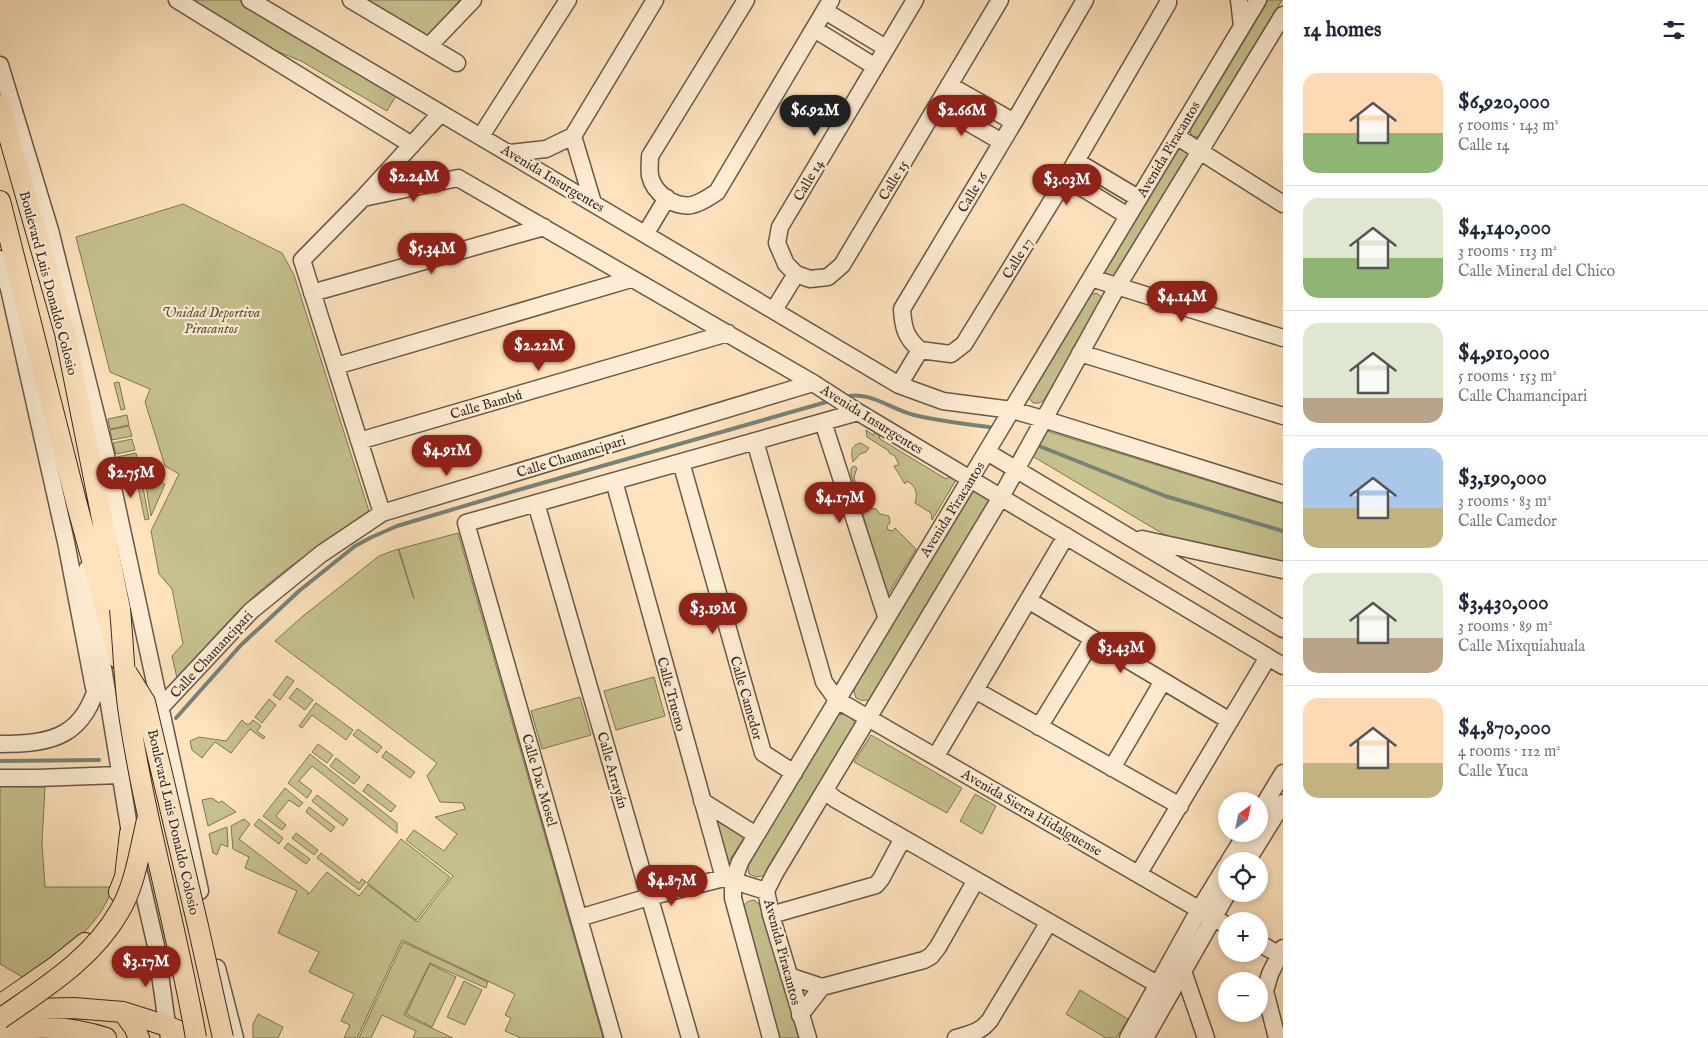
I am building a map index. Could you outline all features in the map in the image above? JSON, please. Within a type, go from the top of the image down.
[{"type":"main road","name":"Boulevard Luis Donaldo Colosio","points":[[0,105],[65,332],[120,609],[128,707],[148,815],[189,998],[196,1038]]},
{"type":"main road","name":"Boulevard Luis Donaldo Colosio","points":[[0,201],[77,505],[111,664],[145,702],[223,1038]]},
{"type":"main road","points":[[0,1019],[63,973],[89,952],[101,938],[120,911],[134,876],[148,815]]},
{"type":"main road","points":[[0,1005],[55,967],[81,947],[95,933],[112,910],[125,877],[130,833]]},
{"type":"main road","points":[[0,1013],[28,1009],[66,1008],[123,1012],[168,1032],[196,1038]]},
{"type":"main road","points":[[123,1012],[134,1027],[139,1038]]},
{"type":"main road","points":[[0,1033],[27,1028],[52,1028],[88,1032],[106,1038]]},
{"type":"street","points":[[177,0],[412,145]]},
{"type":"street","name":"Avenida Insurgentes","points":[[250,0],[899,384],[943,401],[1012,410],[1283,494]]},
{"type":"street","points":[[352,0],[457,63]]},
{"type":"street","points":[[429,46],[473,0]]},
{"type":"street","points":[[481,136],[568,0]]},
{"type":"street","points":[[510,153],[546,149],[573,136],[655,0]]},
{"type":"street","points":[[746,0],[650,156],[650,177],[655,187],[666,198],[679,205],[692,205],[708,199],[717,192],[828,6],[886,48]]},
{"type":"street","name":"Calle 14","points":[[796,274],[786,264],[777,244],[780,227],[874,66],[915,0]]},
{"type":"street","name":"Calle 15","points":[[796,274],[810,279],[828,276],[842,265],[1000,0]]},
{"type":"street","name":"Calle 16","points":[[920,350],[910,342],[902,309],[1085,0]]},
{"type":"street","name":"Calle 17","points":[[920,350],[950,354],[964,344],[1066,178],[1168,0]]},
{"type":"street","points":[[1239,0],[1242,26]]},
{"type":"street","name":"Avenida Piracantos","points":[[771,1038],[728,880],[794,774],[886,616],[971,479],[1258,0]]},
{"type":"street","name":"Avenida Piracantos","points":[[808,1038],[771,915],[766,891],[1001,497],[1117,287],[1283,15]]},
{"type":"street","points":[[814,29],[874,66]]},
{"type":"street","points":[[0,65],[54,249],[105,451],[161,707],[171,762],[212,946],[235,1038]]},
{"type":"street","points":[[950,85],[1014,122]]},
{"type":"street","points":[[938,105],[1002,142]]},
{"type":"street","points":[[382,513],[302,260],[363,198],[440,114]]},
{"type":"street","points":[[573,136],[593,202]]},
{"type":"street","points":[[1176,136],[1283,204]]},
{"type":"street","points":[[1076,161],[1138,198]]},
{"type":"street","name":"Avenida Insurgentes","points":[[363,198],[458,178],[728,333],[1283,666]]},
{"type":"street","points":[[1066,178],[1128,216]]},
{"type":"street","points":[[646,234],[666,198]]},
{"type":"street","points":[[312,293],[544,227]]},
{"type":"street","points":[[0,260],[4,286],[66,542],[95,693],[115,741]]},
{"type":"street","points":[[774,310],[796,274]]},
{"type":"street","points":[[1091,278],[1283,338]]},
{"type":"street","points":[[336,366],[631,279]]},
{"type":"street","name":"Calle Bambú","points":[[359,441],[728,333]]},
{"type":"street","points":[[899,384],[920,350]]},
{"type":"street","points":[[1080,353],[1283,416]]},
{"type":"street","name":"Calle Chamancipari","points":[[161,707],[251,612],[321,554],[382,513],[817,386]]},
{"type":"street","points":[[536,503],[823,422],[855,409]]},
{"type":"street","points":[[823,422],[886,616]]},
{"type":"street","points":[[755,441],[824,682],[837,700]]},
{"type":"street","points":[[987,452],[1283,629]]},
{"type":"street","name":"Calle Camedor","points":[[681,462],[763,753],[794,774]]},
{"type":"street","name":"Calle Trueno","points":[[614,481],[702,802],[728,880]]},
{"type":"street","name":"Calle Dac Mosel","points":[[536,503],[466,523],[613,1038]]},
{"type":"street","name":"Calle Arrayán","points":[[536,503],[690,1038]]},
{"type":"street","points":[[936,756],[1066,536]]},
{"type":"street","points":[[1127,536],[1283,570]]},
{"type":"street","points":[[1028,600],[1230,721]]},
{"type":"street","points":[[1039,727],[1093,639]]},
{"type":"street","points":[[1139,874],[1268,657]]},
{"type":"street","points":[[0,744],[28,744],[58,737],[67,732],[78,723],[111,664]]},
{"type":"street","points":[[111,664],[115,741],[120,775],[130,833],[156,946],[168,1032]]},
{"type":"street","points":[[1112,768],[1163,681]]},
{"type":"street","points":[[975,690],[1180,806]]},
{"type":"street","name":"Avenida Sierra Hidalguense","points":[[837,700],[870,717],[1213,917]]},
{"type":"street","points":[[1268,798],[1283,773]]},
{"type":"street","points":[[0,778],[120,775]]},
{"type":"street","points":[[825,790],[835,799],[1150,980],[1159,983]]},
{"type":"street","points":[[702,802],[756,835]]},
{"type":"street","points":[[1253,852],[1283,803]]},
{"type":"street","points":[[771,915],[876,884],[881,879],[903,838]]},
{"type":"street","points":[[578,918],[648,897],[728,880],[766,891]]},
{"type":"street","points":[[789,976],[822,987],[924,960],[931,956],[976,880]]},
{"type":"street","points":[[1213,917],[1218,897]]},
{"type":"street","points":[[1145,1038],[1177,967],[1222,902]]},
{"type":"street","points":[[956,1038],[978,1031],[990,1020],[1049,922]]},
{"type":"street","points":[[156,946],[171,962],[188,965],[198,961],[212,946]]},
{"type":"street","points":[[1268,947],[1282,953],[1270,974],[1266,991],[1277,1038]]},
{"type":"street","points":[[1128,1038],[1159,983],[1177,967]]},
{"type":"street","points":[[1177,967],[1206,1038]]},
{"type":"street","points":[[800,1015],[822,987]]},
{"type":"green space","points":[[188,0],[239,0],[397,94],[387,111],[301,61],[262,45]]},
{"type":"green space","points":[[366,0],[460,0],[427,37]]},
{"type":"green space","points":[[1266,0],[1282,0],[1203,134],[1198,137],[1192,136],[1190,132],[1191,126]]},
{"type":"green space","points":[[1183,148],[1187,150],[1189,155],[1114,278],[1105,273],[1106,267],[1174,153],[1178,149]]},
{"type":"green space","name":"Unidad Deportiva Piracantos","points":[[183,204],[282,253],[294,275],[369,511],[266,585],[233,616],[177,678],[172,656],[183,644],[172,589],[159,574],[151,531],[179,474],[165,466],[145,402],[150,389],[110,372],[76,237]]},
{"type":"green space","points":[[1096,293],[1102,297],[1102,302],[1044,400],[1039,403],[1033,403],[1029,398],[1031,392],[1090,295]]},
{"type":"green space","points":[[119,382],[125,409],[121,410],[114,383]]},
{"type":"green space","points":[[127,415],[129,425],[110,429],[108,419]]},
{"type":"green space","points":[[129,426],[132,436],[112,440],[110,430]]},
{"type":"green space","points":[[866,430],[873,435],[875,432],[881,435],[879,436],[880,439],[946,479],[950,477],[956,480],[932,520],[931,513],[915,503],[916,490],[907,481],[905,484],[894,466],[899,465],[895,456],[867,437]]},
{"type":"green space","points":[[1044,430],[1283,504],[1283,563],[1170,538],[1029,454]]},
{"type":"green space","points":[[132,439],[135,450],[116,454],[113,443]]},
{"type":"green space","points":[[861,443],[869,448],[853,462],[853,448]]},
{"type":"green space","points":[[136,453],[138,463],[119,468],[117,457]]},
{"type":"green space","points":[[138,465],[141,474],[121,479],[119,468]]},
{"type":"green space","points":[[854,466],[857,468],[854,477],[856,485],[860,488],[859,494],[861,499],[869,508],[876,509],[880,514],[889,516],[888,530],[893,531],[895,528],[916,549],[887,596],[851,474],[851,468]]},
{"type":"green space","points":[[144,474],[165,484],[151,516]]},
{"type":"green space","points":[[141,477],[149,519],[145,520],[136,478]]},
{"type":"green space","points":[[974,490],[991,500],[873,697],[864,700],[856,698],[854,692],[856,685]]},
{"type":"green space","points":[[458,533],[603,1038],[521,1038],[505,1031],[511,1018],[505,1015],[515,994],[402,940],[357,1038],[344,1038],[350,1025],[341,1021],[354,994],[309,972],[319,952],[278,933],[297,891],[245,868],[249,857],[233,849],[231,826],[244,819],[250,824],[239,839],[308,892],[308,895],[327,872],[359,896],[368,885],[417,922],[453,876],[406,840],[414,830],[444,851],[457,834],[435,817],[465,809],[463,803],[440,802],[427,776],[437,763],[275,641],[303,616],[379,556],[398,549],[414,599],[399,549]]},
{"type":"green space","points":[[287,676],[294,681],[280,700],[273,695]]},
{"type":"green space","points":[[654,677],[665,716],[616,730],[604,691]]},
{"type":"green space","points":[[297,688],[313,700],[305,710],[289,698]]},
{"type":"green space","points":[[580,697],[591,735],[542,749],[531,711]]},
{"type":"green space","points":[[269,699],[276,705],[262,723],[255,717]]},
{"type":"green space","points":[[316,703],[353,730],[346,740],[312,715],[302,728],[299,726]]},
{"type":"green space","points":[[845,714],[853,719],[855,725],[769,870],[763,876],[756,877],[749,874],[750,860],[837,715]]},
{"type":"green space","points":[[242,720],[246,724],[250,724],[253,720],[261,726],[257,731],[265,737],[263,739],[250,729],[231,753],[215,742],[202,758],[192,750],[190,741],[199,737],[226,741]]},
{"type":"green space","points":[[358,729],[382,747],[377,753],[353,735]]},
{"type":"green space","points":[[871,735],[962,788],[947,813],[854,762]]},
{"type":"green space","points":[[318,744],[333,755],[327,763],[312,752]]},
{"type":"green space","points":[[386,751],[415,772],[410,778],[382,757]]},
{"type":"green space","points":[[310,754],[397,823],[397,833],[312,766],[299,781],[312,791],[307,798],[288,783]]},
{"type":"green space","points":[[336,758],[360,777],[354,784],[330,766]]},
{"type":"green space","points":[[368,784],[396,806],[391,812],[363,791]]},
{"type":"green space","points":[[0,786],[45,787],[42,843],[45,887],[113,887],[98,917],[88,929],[64,950],[24,978],[0,964]]},
{"type":"green space","points":[[285,788],[303,803],[299,807],[289,800],[276,816],[286,825],[282,830],[263,816]]},
{"type":"green space","points":[[975,794],[996,806],[982,834],[960,821]]},
{"type":"green space","points":[[317,795],[348,819],[343,826],[312,801]]},
{"type":"green space","points":[[212,798],[219,803],[222,801],[236,812],[208,826],[202,800]]},
{"type":"green space","points":[[309,807],[335,827],[331,832],[306,812]]},
{"type":"green space","points":[[713,816],[745,837],[727,864]]},
{"type":"green space","points":[[259,819],[283,838],[279,844],[254,825]]},
{"type":"green space","points":[[227,827],[228,847],[221,844],[217,855],[213,853],[209,834]]},
{"type":"green space","points":[[296,833],[318,850],[314,855],[292,838]]},
{"type":"green space","points":[[401,839],[450,877],[416,920],[367,883]]},
{"type":"green space","points":[[288,843],[310,859],[306,864],[284,848]]},
{"type":"green space","points":[[321,853],[359,883],[362,879],[366,882],[359,890],[317,858]]},
{"type":"green space","points":[[754,900],[763,911],[800,1038],[778,1038],[742,912],[746,903]]},
{"type":"green space","points":[[403,942],[488,982],[486,988],[430,963],[404,1015],[453,1038],[413,1038],[416,1031],[382,1015],[371,1038],[359,1038]]},
{"type":"green space","points":[[430,964],[456,977],[432,1027],[406,1014]]},
{"type":"green space","points":[[464,981],[482,990],[465,1025],[447,1017]]},
{"type":"green space","points":[[1080,990],[1128,1019],[1116,1038],[1106,1038],[1066,1014]]},
{"type":"green space","points":[[258,1014],[283,1027],[278,1038],[253,1038],[253,1024]]},
{"type":"waterway","points":[[844,397],[862,396],[914,415],[942,421],[989,427]]},
{"type":"waterway","points":[[176,718],[241,645],[299,591],[355,546],[372,537],[397,526],[518,490],[830,401]]},
{"type":"waterway","points":[[1039,446],[1165,496],[1283,531]]},
{"type":"waterway","points":[[0,761],[99,760]]}]
